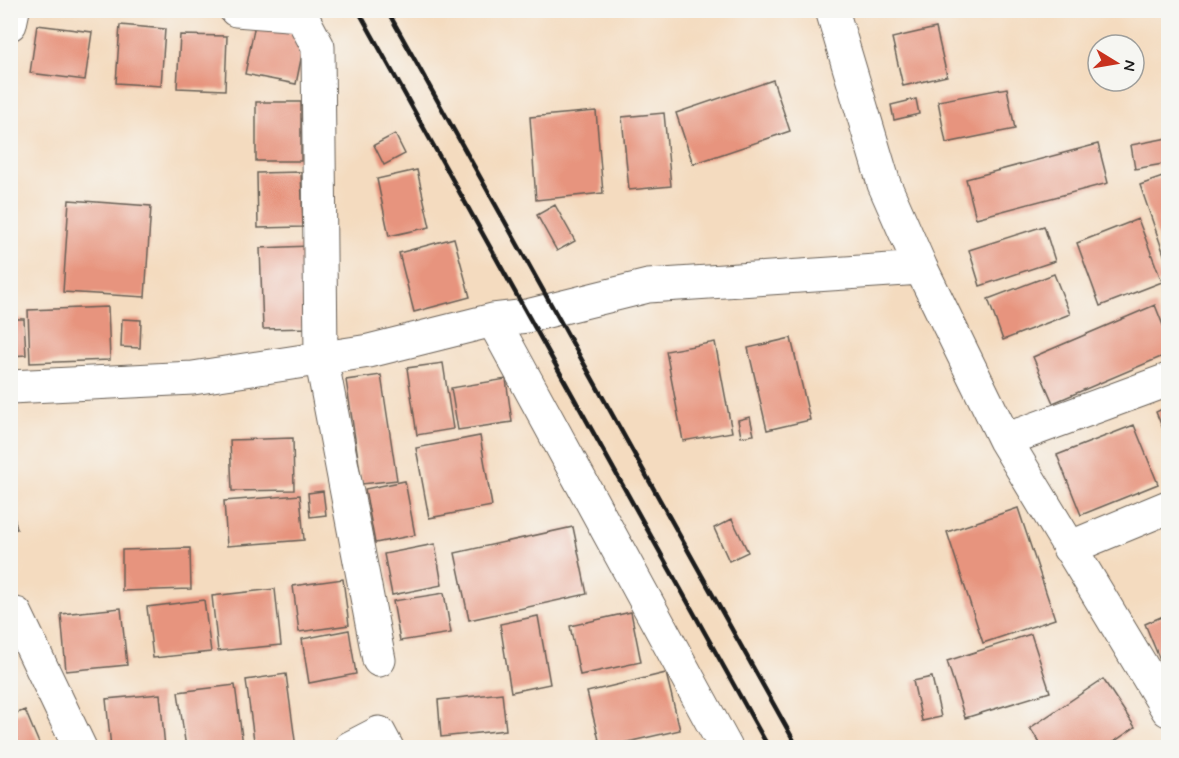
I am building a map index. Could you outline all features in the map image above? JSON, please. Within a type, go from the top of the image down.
[{"type":"street","points":[[10,24],[13,10]]},
{"type":"street","points":[[236,10],[301,15],[318,47],[321,357],[379,660]]},
{"type":"street","points":[[832,10],[885,184],[921,268],[1005,440],[1069,549],[1165,699]]},
{"type":"street","points":[[10,387],[193,378],[369,351],[493,320],[528,316],[648,286],[921,268]]},
{"type":"street","points":[[493,320],[726,747]]},
{"type":"street","points":[[1005,440],[1168,380]]},
{"type":"street","points":[[1069,549],[1168,507]]},
{"type":"street","points":[[10,613],[16,615],[80,747]]},
{"type":"street","points":[[350,747],[379,733],[387,747]]},
{"type":"building","points":[[255,24],[306,34],[296,84],[245,74]]},
{"type":"building","points":[[37,25],[92,32],[85,80],[30,73]]},
{"type":"building","points":[[120,25],[165,29],[161,86],[116,83]]},
{"type":"building","points":[[936,28],[947,76],[903,86],[892,38]]},
{"type":"building","points":[[180,35],[227,36],[225,90],[177,88]]},
{"type":"building","points":[[773,80],[790,131],[693,164],[676,113]]},
{"type":"building","points":[[1007,88],[1015,129],[946,143],[938,101]]},
{"type":"building","points":[[916,99],[919,114],[894,120],[891,105]]},
{"type":"building","points":[[256,102],[301,102],[301,161],[256,161]]},
{"type":"building","points":[[596,111],[603,193],[536,200],[530,117]]},
{"type":"building","points":[[664,113],[671,186],[629,190],[622,117]]},
{"type":"building","points":[[395,134],[405,154],[384,165],[374,145]]},
{"type":"building","points":[[1168,138],[1168,163],[1135,169],[1131,145]]},
{"type":"building","points":[[1098,144],[1108,183],[976,218],[966,179]]},
{"type":"building","points":[[417,170],[430,227],[389,236],[377,179]]},
{"type":"building","points":[[301,172],[303,227],[258,228],[257,173]]},
{"type":"building","points":[[1168,175],[1168,266],[1140,185]]},
{"type":"building","points":[[69,200],[151,206],[145,297],[63,292]]},
{"type":"building","points":[[555,205],[575,241],[557,251],[537,215]]},
{"type":"building","points":[[1138,219],[1162,282],[1100,306],[1077,243]]},
{"type":"building","points":[[1044,226],[1055,261],[980,286],[969,250]]},
{"type":"building","points":[[454,238],[470,297],[414,312],[399,253]]},
{"type":"building","points":[[309,246],[312,328],[263,329],[260,248]]},
{"type":"building","points":[[1054,274],[1070,314],[1003,340],[988,299]]},
{"type":"building","points":[[1155,305],[1168,338],[1168,354],[1053,403],[1033,357]]},
{"type":"building","points":[[108,307],[110,360],[30,363],[28,310]]},
{"type":"building","points":[[10,319],[24,319],[26,355],[10,356]]},
{"type":"building","points":[[122,319],[141,320],[140,348],[121,347]]},
{"type":"building","points":[[791,338],[810,420],[767,430],[748,348]]},
{"type":"building","points":[[715,342],[732,432],[683,441],[666,351]]},
{"type":"building","points":[[443,363],[453,429],[417,435],[407,368]]},
{"type":"building","points":[[381,375],[397,480],[362,484],[346,380]]},
{"type":"building","points":[[506,379],[512,422],[458,430],[451,388]]},
{"type":"building","points":[[1168,406],[1168,441],[1156,412]]},
{"type":"building","points":[[750,417],[754,435],[741,437],[738,420]]},
{"type":"building","points":[[1134,425],[1158,484],[1081,515],[1057,455]]},
{"type":"building","points":[[480,436],[492,506],[429,518],[416,448]]},
{"type":"building","points":[[293,438],[294,490],[232,491],[230,440]]},
{"type":"building","points":[[405,481],[415,535],[375,543],[365,489]]},
{"type":"building","points":[[323,491],[326,515],[310,517],[308,493]]},
{"type":"building","points":[[300,495],[304,540],[227,546],[224,501]]},
{"type":"building","points":[[10,501],[17,529],[10,531]]},
{"type":"building","points":[[1018,508],[1055,619],[983,643],[947,532]]},
{"type":"building","points":[[732,519],[748,552],[729,561],[714,528]]},
{"type":"building","points":[[573,527],[587,594],[469,620],[455,553]]},
{"type":"building","points":[[435,544],[442,585],[392,595],[384,554]]},
{"type":"building","points":[[190,548],[191,589],[122,591],[122,550]]},
{"type":"building","points":[[343,579],[349,625],[299,632],[293,586]]},
{"type":"building","points":[[275,589],[281,645],[218,651],[212,596]]},
{"type":"building","points":[[444,593],[451,633],[400,641],[393,601]]},
{"type":"building","points":[[204,600],[211,652],[153,658],[147,607]]},
{"type":"building","points":[[121,608],[127,665],[66,671],[61,614]]},
{"type":"building","points":[[631,612],[641,662],[580,675],[570,626]]},
{"type":"building","points":[[1168,614],[1168,670],[1165,672],[1145,624]]},
{"type":"building","points":[[538,616],[550,684],[511,692],[500,624]]},
{"type":"building","points":[[349,630],[356,674],[309,683],[302,639]]},
{"type":"building","points":[[1031,634],[1050,692],[965,718],[947,661]]},
{"type":"building","points":[[666,673],[680,730],[601,748],[587,692]]},
{"type":"building","points":[[286,674],[296,748],[255,748],[246,680]]},
{"type":"building","points":[[932,677],[941,717],[922,721],[913,681]]},
{"type":"building","points":[[1103,679],[1135,727],[1105,748],[1043,748],[1030,728]]},
{"type":"building","points":[[235,685],[243,745],[227,748],[186,748],[178,692]]},
{"type":"building","points":[[502,693],[506,730],[441,737],[438,700]]},
{"type":"building","points":[[160,694],[165,748],[111,748],[106,699]]},
{"type":"building","points":[[25,710],[41,748],[13,748],[10,742],[10,716]]},
{"type":"building","points":[[509,740],[510,748],[462,748],[462,746]]},
{"type":"railway","points":[[358,10],[769,748]]},
{"type":"railway","points":[[387,10],[798,748]]}]
